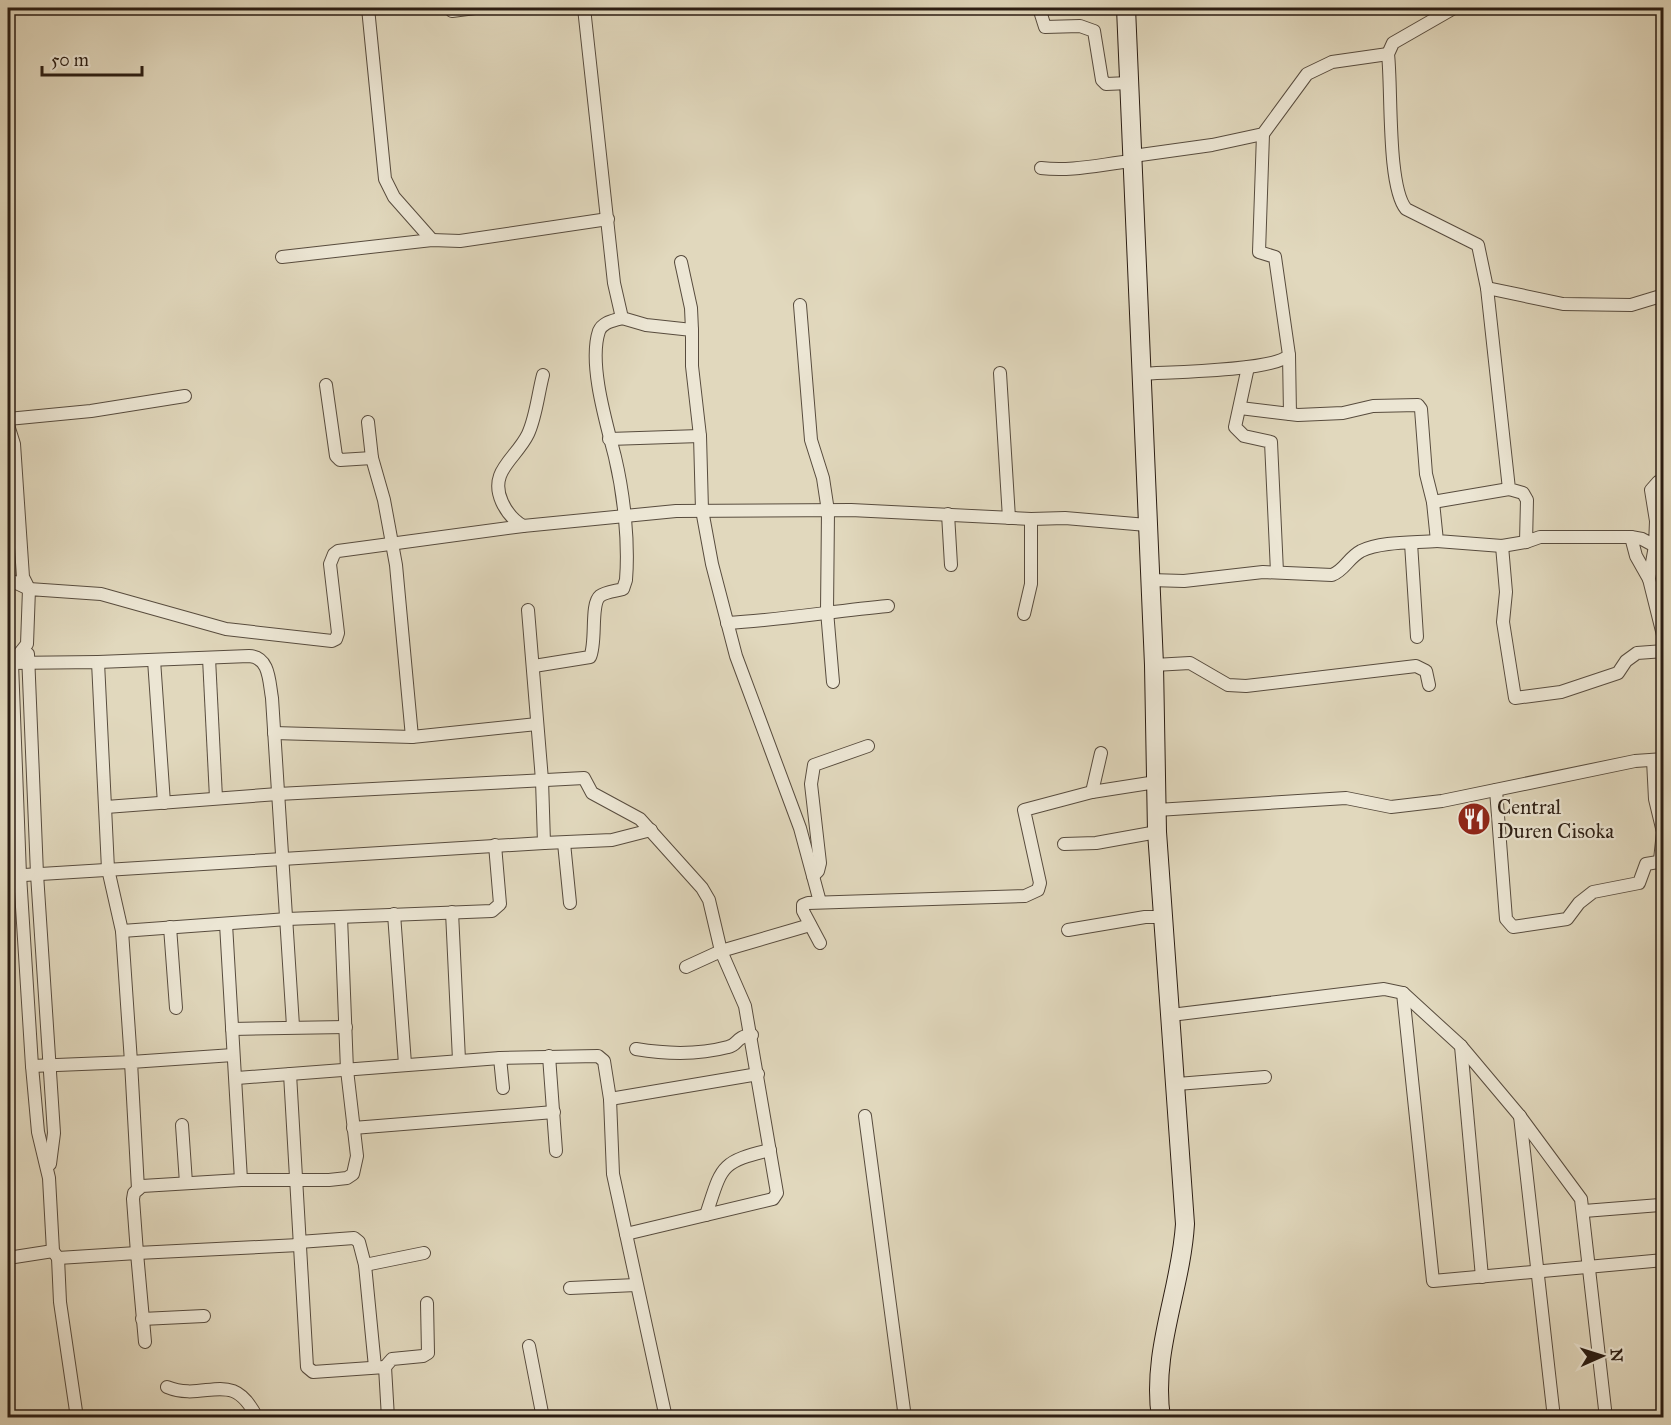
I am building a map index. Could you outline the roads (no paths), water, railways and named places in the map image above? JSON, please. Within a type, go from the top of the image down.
[{"type":"street","points":[[368,8],[385,179],[394,197],[432,240]]},
{"type":"street","points":[[452,11],[475,8]]},
{"type":"street","points":[[584,8],[614,283],[621,318]]},
{"type":"street","points":[[1039,8],[1045,27],[1080,27],[1094,31],[1097,36],[1098,65],[1102,80],[1106,84],[1129,83]]},
{"type":"street","points":[[1126,8],[1154,665],[1156,810],[1177,1084],[1185,1224],[1183,1254],[1160,1354],[1158,1395],[1161,1418]]},
{"type":"street","points":[[1454,8],[1393,43],[1388,54],[1395,176],[1400,200],[1410,211],[1476,242],[1483,257],[1509,489]]},
{"type":"street","points":[[1290,414],[1289,355],[1275,257],[1259,252],[1263,134],[1307,74],[1332,62],[1388,54]]},
{"type":"street","points":[[1041,168],[1065,171],[1263,134]]},
{"type":"street","points":[[282,257],[432,240],[460,241],[608,219]]},
{"type":"street","points":[[681,262],[691,308],[692,366],[700,436],[702,510],[736,656],[800,828],[820,902]]},
{"type":"street","points":[[1487,288],[1573,305],[1631,305],[1664,295]]},
{"type":"street","points":[[800,305],[810,440],[823,478],[828,511],[827,611],[833,682]]},
{"type":"street","points":[[534,666],[590,657],[594,642],[596,601],[601,595],[623,589],[626,580],[623,515],[615,457],[609,440],[598,381],[597,342],[600,328],[608,322],[621,318],[646,325],[692,330]]},
{"type":"street","points":[[1142,374],[1248,367],[1285,360],[1289,355]]},
{"type":"street","points":[[1248,367],[1236,430],[1244,436],[1269,441],[1271,444],[1277,572]]},
{"type":"street","points":[[1000,373],[1009,518]]},
{"type":"street","points":[[523,526],[514,520],[505,509],[497,483],[500,472],[528,434],[543,375]]},
{"type":"street","points":[[326,385],[336,456],[340,460],[372,458]]},
{"type":"street","points":[[8,419],[91,411],[185,396]]},
{"type":"street","points":[[1240,408],[1290,414],[1335,414],[1373,406],[1418,405],[1421,409],[1426,474],[1433,502],[1437,541]]},
{"type":"street","points":[[368,422],[372,458],[393,546],[412,737]]},
{"type":"street","points":[[8,425],[14,444],[23,577],[29,589],[27,644],[37,874],[54,1133],[49,1178]]},
{"type":"street","points":[[609,440],[700,436]]},
{"type":"street","points":[[1649,579],[1655,546],[1656,521],[1651,490],[1658,482],[1664,481]]},
{"type":"street","points":[[1433,502],[1509,489],[1523,494],[1527,500],[1526,542]]},
{"type":"street","points":[[8,579],[29,589],[101,594],[226,629],[332,640],[336,639],[338,633],[331,558],[338,551],[393,546],[523,526],[623,515],[702,510],[948,514],[1032,519],[1065,518],[1147,525]]},
{"type":"street","points":[[948,514],[951,565]]},
{"type":"street","points":[[1024,614],[1031,584],[1032,519]]},
{"type":"street","points":[[1150,580],[1184,581],[1277,572],[1332,575],[1342,571],[1352,557],[1362,550],[1437,541],[1502,546],[1540,537],[1631,537],[1642,539],[1655,546]]},
{"type":"street","points":[[1631,537],[1636,556],[1649,579],[1664,639]]},
{"type":"street","points":[[1411,543],[1417,637]]},
{"type":"street","points":[[1502,546],[1506,592],[1503,622],[1515,698],[1561,692],[1618,673],[1626,661],[1637,653],[1664,651]]},
{"type":"street","points":[[728,623],[775,620],[827,611],[888,606]]},
{"type":"street","points":[[528,610],[542,780],[544,843]]},
{"type":"street","points":[[27,644],[10,663],[14,875],[38,1132],[49,1178],[60,1302],[77,1418]]},
{"type":"street","points":[[10,663],[255,656],[263,662],[272,698],[293,1026]]},
{"type":"street","points":[[209,658],[216,798]]},
{"type":"street","points":[[154,660],[164,803]]},
{"type":"street","points":[[98,662],[108,869],[122,931],[138,1189],[133,1199],[145,1342]]},
{"type":"street","points":[[1154,665],[1196,664],[1217,681],[1228,685],[1246,686],[1416,666],[1426,671],[1429,685]]},
{"type":"street","points":[[274,733],[412,737],[537,724]]},
{"type":"street","points":[[813,876],[818,871],[820,863],[811,784],[814,765],[868,746]]},
{"type":"street","points":[[1092,792],[1101,753]]},
{"type":"street","points":[[1156,810],[1346,798],[1391,807],[1442,801],[1635,761],[1658,759],[1655,799],[1664,832],[1662,860],[1644,866],[1639,883],[1604,889],[1583,898],[1567,920],[1513,927],[1506,919],[1496,790]]},
{"type":"street","points":[[106,807],[278,794],[584,778],[592,793],[631,813],[651,830],[702,888],[709,900],[721,951],[745,1006],[752,1035],[777,1193],[773,1199],[626,1234]]},
{"type":"street","points":[[820,943],[803,911],[803,905],[820,902],[1025,896],[1038,890],[1040,883],[1024,810],[1092,792],[1156,782]]},
{"type":"street","points":[[14,875],[495,845],[612,840],[651,830]]},
{"type":"street","points":[[1064,844],[1096,843],[1158,832]]},
{"type":"street","points":[[564,843],[570,903]]},
{"type":"street","points":[[122,931],[287,919],[492,910],[499,907],[495,845]]},
{"type":"street","points":[[452,912],[459,1060]]},
{"type":"street","points":[[394,914],[405,1064]]},
{"type":"street","points":[[138,1189],[241,1180],[338,1179],[347,1178],[353,1174],[357,1156],[347,1070],[341,917]]},
{"type":"street","points":[[1068,930],[1145,917],[1163,917]]},
{"type":"street","points":[[226,924],[233,1055],[237,1078],[241,1180]]},
{"type":"street","points":[[686,967],[721,951],[810,925]]},
{"type":"street","points":[[170,927],[176,1008]]},
{"type":"street","points":[[1171,1015],[1384,989],[1403,993],[1461,1046],[1520,1115],[1581,1199],[1606,1418]]},
{"type":"street","points":[[1403,993],[1433,1281],[1664,1260]]},
{"type":"street","points":[[232,1029],[293,1026],[346,1027]]},
{"type":"street","points":[[636,1049],[660,1053],[697,1052],[730,1047],[738,1038],[752,1035]]},
{"type":"street","points":[[1461,1046],[1482,1277]]},
{"type":"street","points":[[32,1066],[233,1055]]},
{"type":"street","points":[[549,1056],[556,1151]]},
{"type":"street","points":[[237,1078],[459,1060],[598,1056],[604,1061],[610,1098],[613,1174],[666,1418]]},
{"type":"street","points":[[500,1058],[503,1088]]},
{"type":"street","points":[[290,1074],[307,1370],[313,1372],[380,1367],[393,1359],[423,1356],[430,1351],[427,1303]]},
{"type":"street","points":[[610,1098],[758,1074]]},
{"type":"street","points":[[1177,1084],[1265,1077]]},
{"type":"street","points":[[353,1128],[554,1112]]},
{"type":"street","points":[[1520,1115],[1554,1418]]},
{"type":"street","points":[[864,1116],[904,1418]]},
{"type":"street","points":[[182,1125],[186,1183]]},
{"type":"street","points":[[706,1215],[717,1185],[730,1162],[738,1157],[770,1150]]},
{"type":"street","points":[[1584,1211],[1660,1205]]},
{"type":"street","points":[[8,1258],[137,1253],[357,1239],[365,1265],[388,1418]]},
{"type":"street","points":[[365,1265],[424,1253]]},
{"type":"street","points":[[570,1288],[636,1285]]},
{"type":"street","points":[[142,1319],[204,1316]]},
{"type":"street","points":[[529,1346],[543,1418]]},
{"type":"street","points":[[167,1387],[185,1393],[219,1388],[235,1391],[246,1398],[257,1418]]},
{"type":"place","name":"Central Duren Cisoka","points":[[1474,819]]}]
